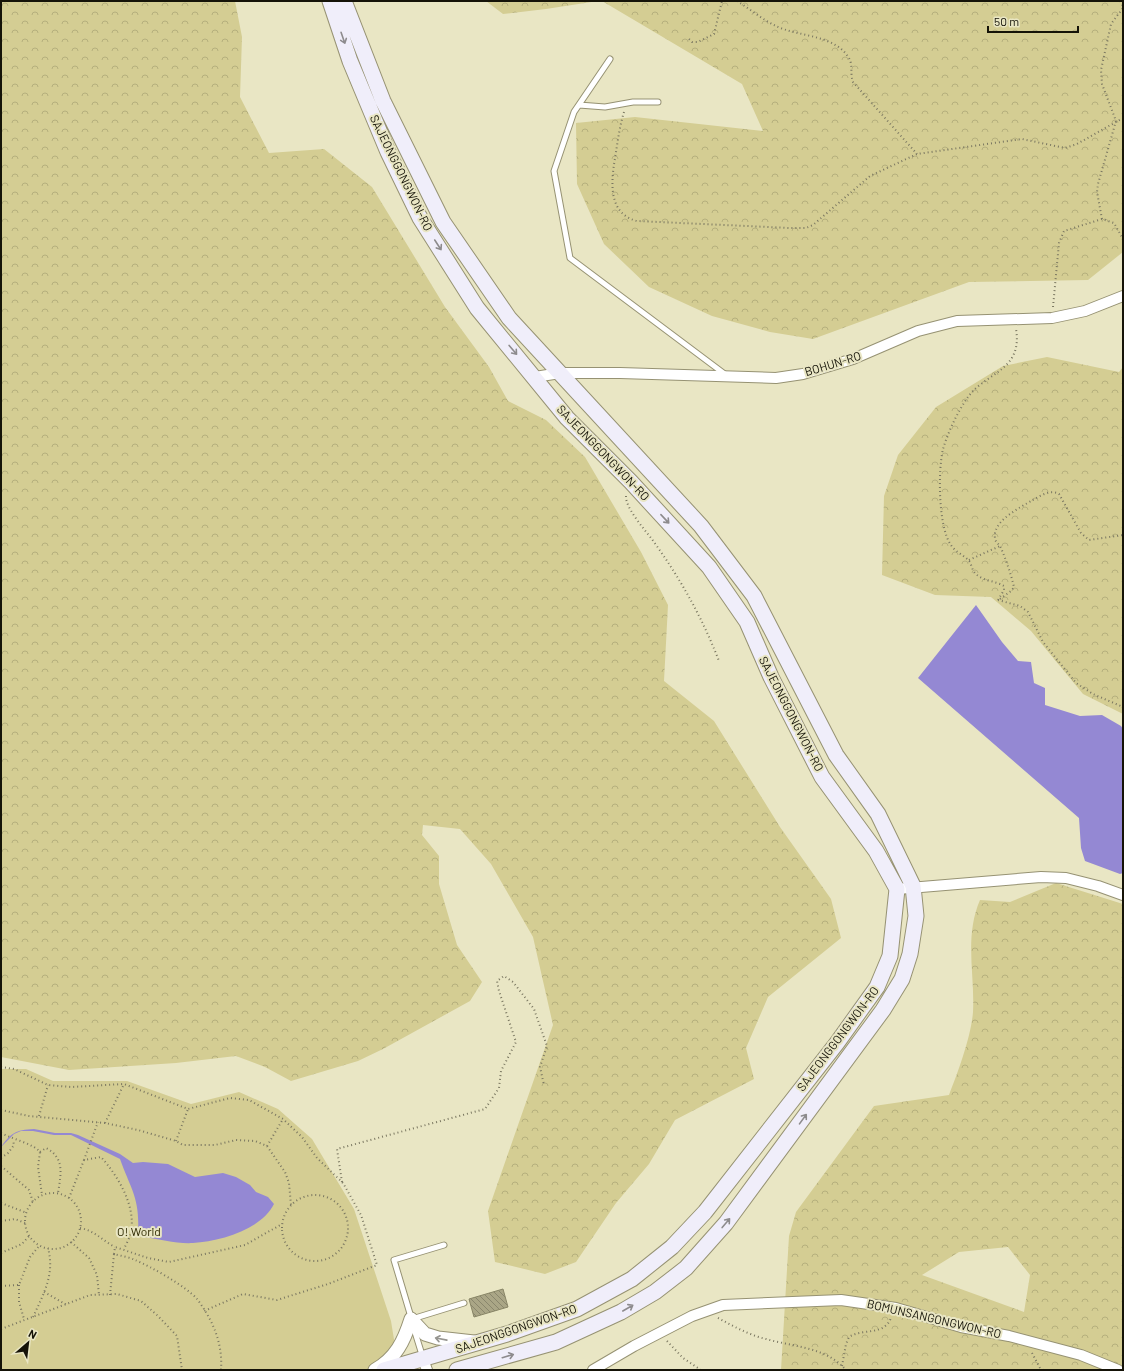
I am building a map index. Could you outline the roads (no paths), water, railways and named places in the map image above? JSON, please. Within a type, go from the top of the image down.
[{"type":"main road","name":"SAJEONGGONGWON-RO","points":[[330,1],[360,85],[388,152],[420,218],[477,308],[567,418],[628,479],[709,566],[747,622],[771,677],[822,777],[876,851],[897,889],[890,956],[877,987],[837,1044],[705,1212],[672,1247],[632,1279],[577,1309],[478,1343],[425,1364],[384,1370]]},
{"type":"main road","name":"SAJEONGGONGWON-RO","points":[[344,1],[383,101],[443,222],[509,318],[701,526],[754,596],[836,755],[878,814],[914,886],[916,916],[910,954],[902,979],[883,1010],[726,1223],[691,1262],[655,1292],[621,1312],[556,1342],[478,1366],[457,1370]]},
{"type":"street","name":"BOHUN-RO","points":[[535,377],[560,373],[620,373],[730,378],[776,378],[803,374],[853,359],[918,331],[957,321],[1052,318],[1085,311],[1123,296]]},
{"type":"street","points":[[897,889],[914,886],[1041,878],[1066,878],[1098,886],[1123,895]]},
{"type":"street","name":"BOMUNSANGONGWON-RO","points":[[593,1370],[692,1316],[724,1305],[841,1300],[896,1308],[961,1327],[1026,1340],[1081,1355],[1118,1370]]},
{"type":"street","points":[[411,1319],[425,1334],[438,1338],[478,1343]]},
{"type":"street","points":[[375,1370],[392,1358],[405,1339],[411,1319]]},
{"type":"lane","points":[[610,59],[574,112],[554,171],[570,258],[730,378]]},
{"type":"lane","points":[[579,105],[606,107],[626,103],[658,102]]},
{"type":"lane","points":[[425,1364],[394,1260],[444,1245]]},
{"type":"lane","points":[[411,1319],[464,1303]]},
{"type":"park label","name":"O! World","points":[[139,1232]]}]
